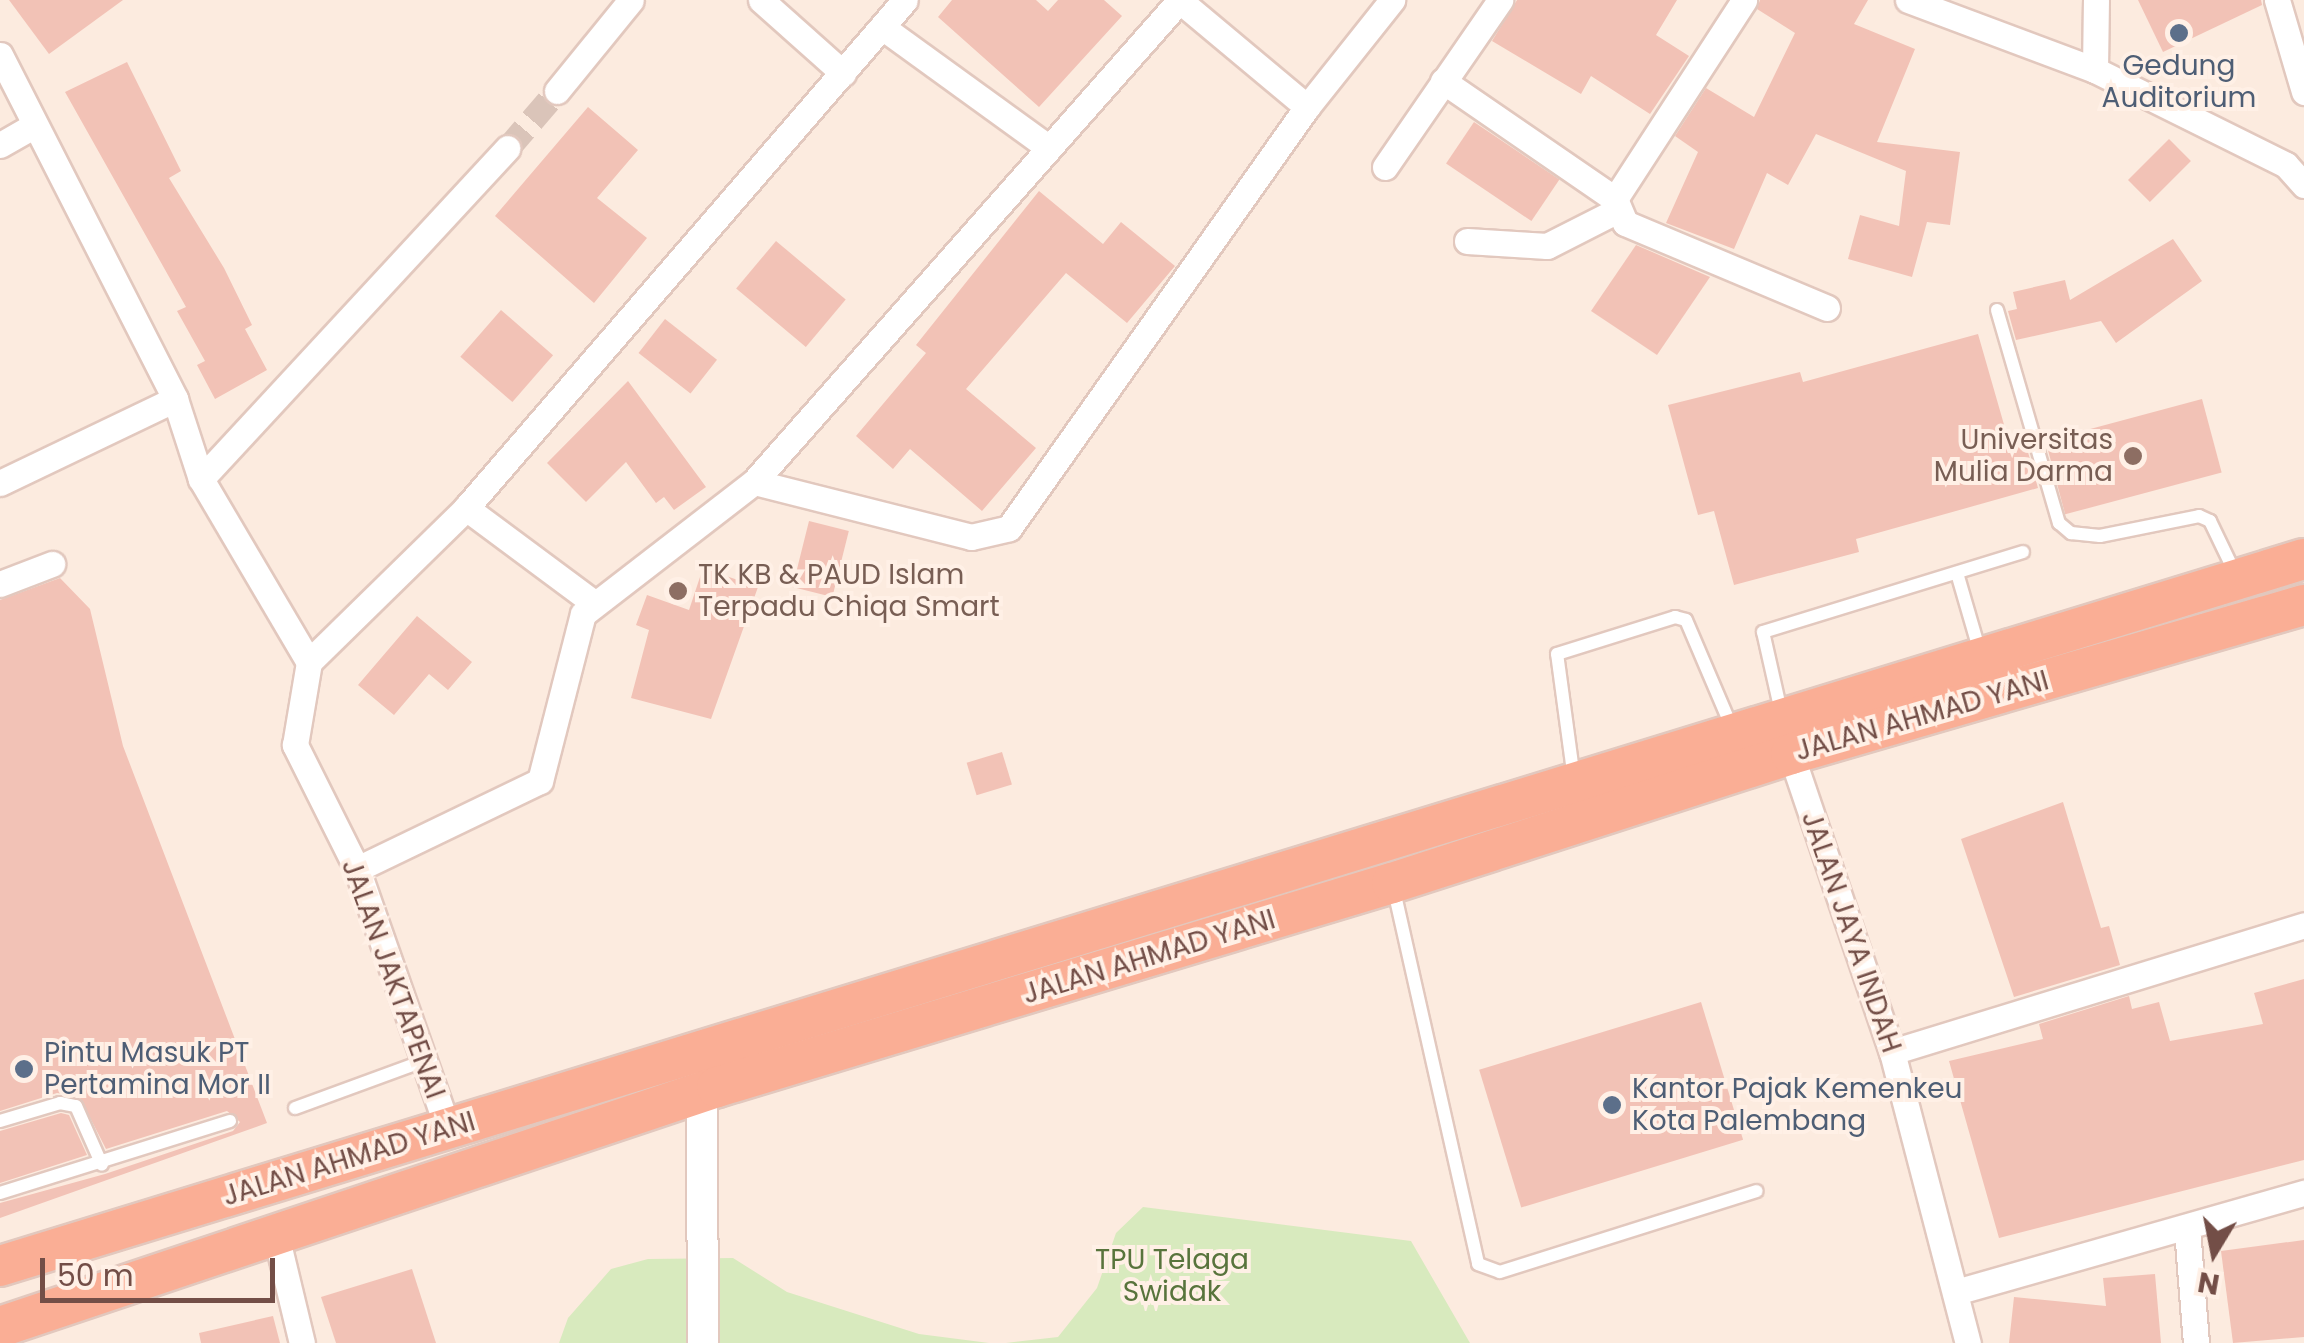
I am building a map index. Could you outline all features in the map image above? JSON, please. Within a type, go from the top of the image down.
[{"type":"highway","name":"JALAN AHMAD YANI","points":[[0,1327],[702,1094],[1392,884],[1787,736],[1982,658],[2304,560]]},
{"type":"highway","name":"JALAN AHMAD YANI","points":[[4,1260],[448,1129],[1734,734],[1787,736],[2304,605]]},
{"type":"highway","points":[[696,1052],[702,1094]]},
{"type":"street","points":[[557,92],[631,0]]},
{"type":"street","points":[[761,0],[843,72]]},
{"type":"street","points":[[0,55],[175,399],[201,479],[309,662],[466,508],[905,0]]},
{"type":"street","points":[[357,869],[540,782],[578,626],[594,604],[754,482],[1180,0],[1307,107]]},
{"type":"street","points":[[754,482],[972,537],[1009,528],[1307,107],[1392,0]]},
{"type":"street","points":[[1386,167],[1500,0]]},
{"type":"street","points":[[1467,241],[1547,246],[1615,205],[1744,0]]},
{"type":"street","points":[[1908,0],[2096,70],[2295,158],[2304,185]]},
{"type":"street","points":[[2096,0],[2096,70]]},
{"type":"street","points":[[2277,0],[2304,92]]},
{"type":"street","points":[[882,28],[1049,148]]},
{"type":"street","points":[[1443,81],[1615,205],[1625,222],[1696,256],[1827,308]]},
{"type":"street","points":[[0,145],[36,124]]},
{"type":"street","points":[[201,479],[508,148]]},
{"type":"street","points":[[0,484],[175,399]]},
{"type":"street","points":[[466,508],[594,604]]},
{"type":"street","points":[[0,584],[52,564]]},
{"type":"street","name":"JALAN JAKTAPENAI","points":[[309,662],[295,744],[357,869],[421,1062],[448,1129]]},
{"type":"street","name":"JALAN JAYA INDAH","points":[[1787,736],[1892,1052],[1958,1290],[1968,1343]]},
{"type":"street","points":[[1892,1052],[2304,924]]},
{"type":"street","points":[[702,1094],[703,1343]]},
{"type":"street","points":[[1958,1290],[2187,1229],[2304,1192]]},
{"type":"street","points":[[2187,1229],[2196,1343]]},
{"type":"street","points":[[276,1235],[302,1343]]},
{"type":"lane","points":[[1997,310],[2059,523],[2072,533],[2100,536],[2199,516],[2210,521],[2238,580]]},
{"type":"lane","points":[[1787,736],[1763,632],[2023,552]]},
{"type":"lane","points":[[1957,572],[1982,658]]},
{"type":"lane","points":[[1575,782],[1558,654],[1675,617],[1686,620],[1692,631],[1734,734]]},
{"type":"lane","points":[[1392,884],[1478,1264],[1500,1272],[1757,1191]]},
{"type":"lane","points":[[295,1108],[421,1062]]},
{"type":"lane","points":[[0,1121],[60,1103],[76,1106],[102,1165]]},
{"type":"lane","points":[[0,1192],[102,1165],[230,1122]]},
{"type":"green space","name":"TPU Telaga Swidak","points":[[1143,1207],[1411,1241],[1470,1343],[1006,1343],[1058,1337],[1097,1288],[1116,1233]]},
{"type":"green space","points":[[733,1258],[787,1292],[919,1334],[989,1343],[559,1343],[568,1318],[611,1269],[648,1259]]},
{"type":"building","points":[[9,0],[123,0],[49,54]]},
{"type":"building","points":[[952,0],[1036,0],[1048,11],[1058,0],[1104,0],[1122,16],[1039,107],[938,17]]},
{"type":"building","points":[[1517,0],[1677,0],[1656,35],[1689,56],[1650,114],[1591,76],[1581,94],[1492,41]]},
{"type":"building","points":[[1760,0],[1868,0],[1854,24],[1915,49],[1877,142],[1960,152],[1950,225],[1927,222],[1912,277],[1848,259],[1860,215],[1899,226],[1906,171],[1816,134],[1788,185],[1767,173],[1734,249],[1666,223],[1698,152],[1675,136],[1706,88],[1754,117],[1795,33],[1757,9]]},
{"type":"building","name":"Gedung Auditorium","points":[[2138,0],[2261,0],[2262,5],[2163,52]]},
{"type":"building","points":[[127,62],[181,171],[169,178],[224,268],[252,325],[245,329],[267,370],[215,399],[197,365],[205,361],[177,311],[186,307],[65,92]]},
{"type":"building","points":[[588,107],[638,150],[597,198],[647,238],[594,303],[495,216]]},
{"type":"building","points":[[1474,122],[1559,180],[1531,221],[1446,163]]},
{"type":"building","points":[[2169,139],[2191,161],[2150,202],[2128,180]]},
{"type":"building","points":[[1039,191],[1103,244],[1121,222],[1175,266],[1127,323],[1066,273],[966,389],[1036,448],[982,511],[910,449],[893,469],[856,436],[926,353],[916,345]]},
{"type":"building","points":[[2173,239],[2202,281],[2116,343],[2101,321],[2016,340],[2008,311],[2017,309],[2013,292],[2065,280],[2070,300]]},
{"type":"building","points":[[776,241],[846,299],[806,347],[736,288]]},
{"type":"building","points":[[1636,245],[1710,277],[1657,355],[1591,311]]},
{"type":"building","points":[[501,310],[553,355],[512,402],[460,357]]},
{"type":"building","points":[[665,319],[717,360],[691,394],[639,353]]},
{"type":"building","points":[[1978,334],[2011,449],[2026,445],[2038,488],[1856,539],[1859,552],[1734,585],[1714,511],[1698,515],[1668,405],[1800,372],[1803,382]]},
{"type":"building","points":[[628,381],[706,487],[674,510],[664,497],[656,503],[626,462],[586,502],[547,463]]},
{"type":"building","name":"Universitas Mulia Darma","points":[[2202,399],[2222,472],[2065,514],[2046,441]]},
{"type":"building","points":[[809,521],[849,531],[832,597],[793,587]]},
{"type":"building","points":[[703,568],[758,587],[711,719],[631,698],[649,630],[636,625],[647,595],[689,610]]},
{"type":"building","points":[[60,578],[90,609],[123,746],[267,1123],[0,1218],[0,1203],[105,1174],[233,1131],[240,1122],[227,1111],[106,1149],[79,1096],[57,1093],[0,1111],[0,600]]},
{"type":"building","points":[[417,616],[472,662],[448,690],[429,674],[394,715],[358,685]]},
{"type":"building","points":[[1002,752],[1012,785],[977,795],[967,763]]},
{"type":"building","points":[[2063,802],[2101,928],[2109,926],[2120,965],[2014,997],[1961,839]]},
{"type":"building","points":[[2304,979],[2304,1160],[1999,1238],[1949,1061],[2043,1039],[2039,1024],[2129,996],[2132,1009],[2159,1002],[2170,1041],[2263,1024],[2254,993]]},
{"type":"building","name":"Kantor Pajak Kemenkeu Kota Palembang","points":[[1701,1002],[1743,1140],[1521,1208],[1479,1070]]},
{"type":"building","points":[[61,1113],[69,1115],[87,1155],[0,1183],[0,1131]]},
{"type":"building","points":[[2304,1240],[2304,1337],[2233,1343],[2221,1251]]},
{"type":"building","points":[[412,1269],[436,1343],[336,1343],[321,1297]]},
{"type":"building","points":[[2155,1274],[2161,1343],[2009,1343],[2014,1297],[2106,1306],[2103,1278]]},
{"type":"building","points":[[273,1316],[280,1343],[201,1343],[199,1333]]},
{"type":"tunnel","points":[[508,148],[557,91]]},
{"type":"place","name":"Gedung Auditorium","points":[[2179,33]]},
{"type":"place","name":"Universitas Mulia Darma","points":[[2133,456]]},
{"type":"place","name":"TK KB & PAUD Islam Terpadu Chiqa Smart","points":[[678,591]]},
{"type":"place","name":"Pintu Masuk PT Pertamina Mor II","points":[[24,1069]]},
{"type":"place","name":"Kantor Pajak Kemenkeu Kota Palembang","points":[[1612,1105]]}]
